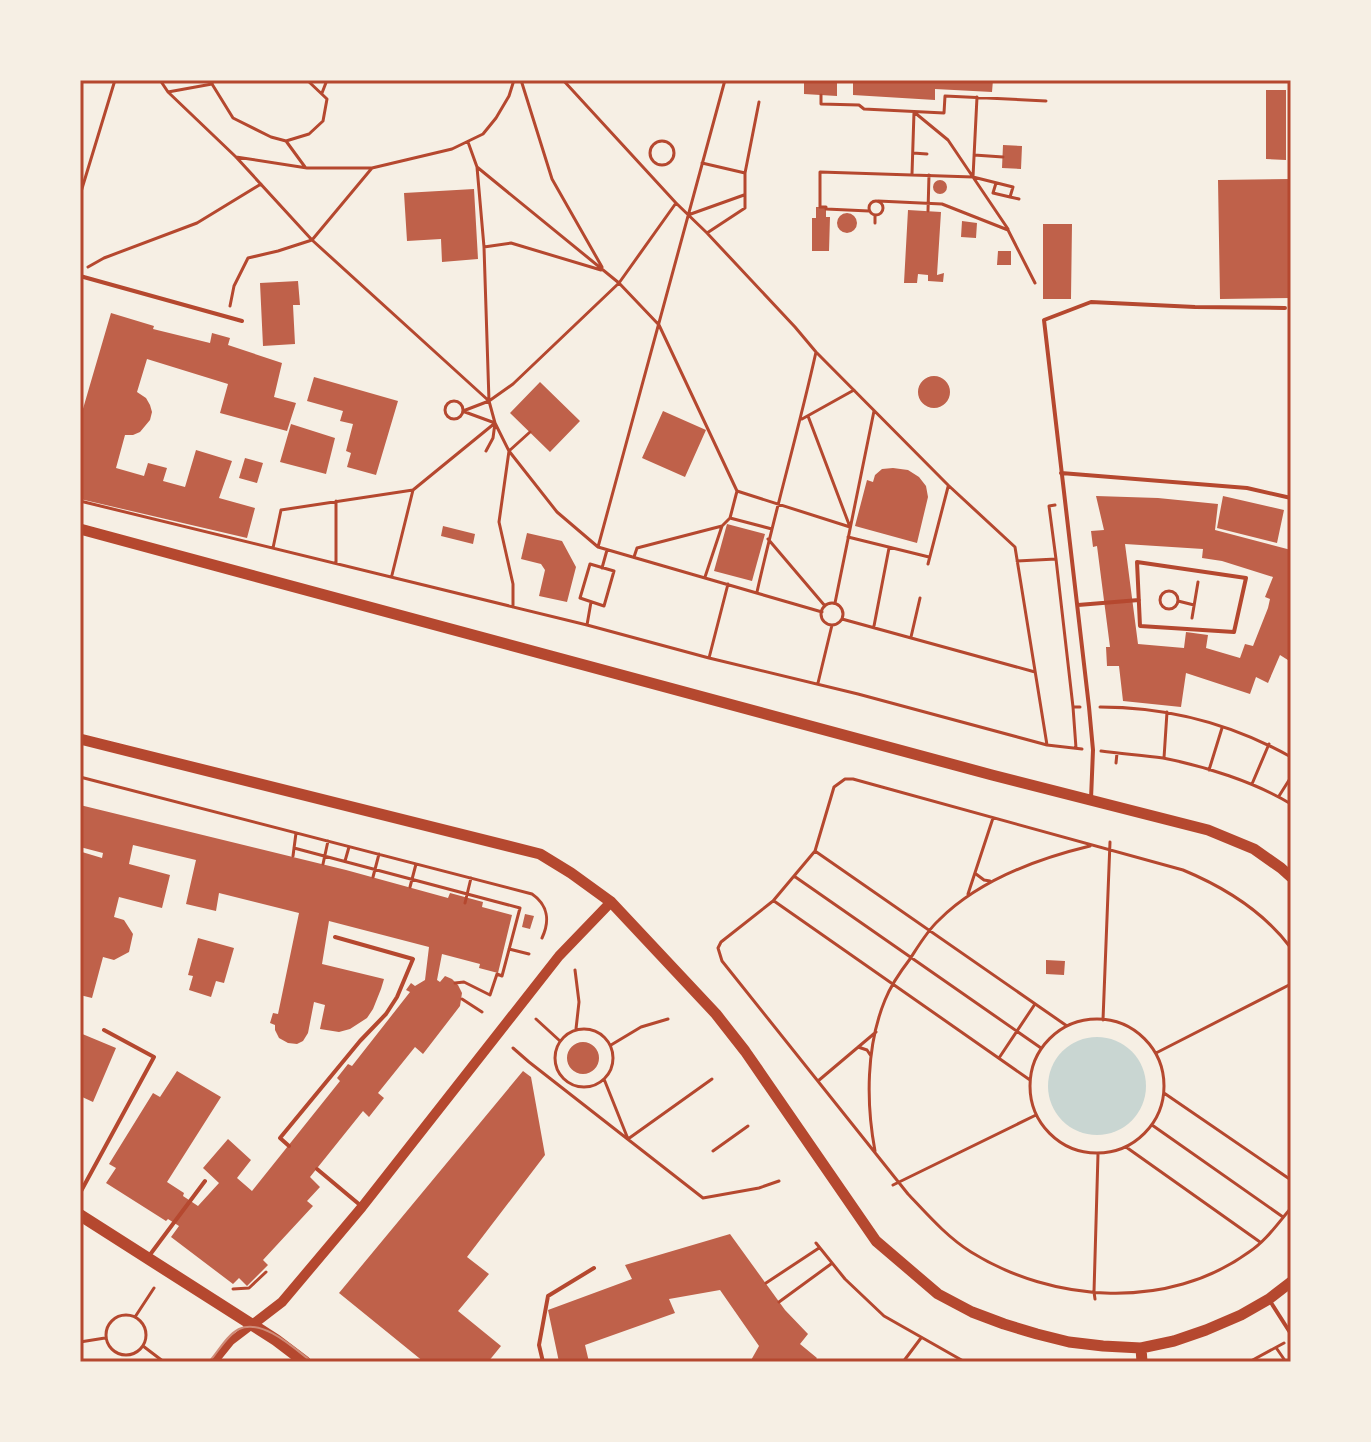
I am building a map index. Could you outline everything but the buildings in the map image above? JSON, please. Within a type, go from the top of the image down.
[{"type":"main road","points":[[80,529],[1208,830],[1254,849],[1291,877]]},
{"type":"main road","points":[[80,739],[540,854],[571,873],[611,902],[716,1014],[876,1241],[938,1294],[972,1312],[1069,1342],[1141,1348],[1174,1341],[1241,1315],[1291,1282]]},
{"type":"main road","points":[[80,1215],[305,1362]]},
{"type":"main road","points":[[1141,1348],[1142,1362]]},
{"type":"street","points":[[214,1362],[231,1341],[282,1302],[362,1207],[559,956],[611,902]]},
{"type":"lane","points":[[80,274],[242,321]]},
{"type":"lane","points":[[1091,801],[1093,750],[1089,707],[1044,320],[1091,302],[1285,308]]},
{"type":"lane","points":[[1061,473],[1247,488],[1291,498]]},
{"type":"lane","points":[[1137,562],[1199,571],[1246,578],[1234,632],[1140,626],[1137,562]]},
{"type":"lane","points":[[1077,605],[1139,600]]},
{"type":"lane","points":[[289,1146],[280,1138],[386,1014],[413,959],[335,937]]},
{"type":"lane","points":[[80,1193],[154,1057],[104,1030]]},
{"type":"lane","points":[[317,1169],[362,1207]]},
{"type":"lane","points":[[147,1258],[205,1181]]},
{"type":"lane","points":[[543,1362],[539,1345],[548,1296],[594,1268]]},
{"type":"lane","points":[[1269,1299],[1291,1337]]},
{"type":"path","points":[[80,195],[115,80]]},
{"type":"path","points":[[160,80],[168,92],[236,157],[312,240],[489,401]]},
{"type":"path","points":[[168,92],[212,82],[233,118],[286,141],[309,134],[323,121],[327,99],[307,80]]},
{"type":"path","points":[[322,93],[327,80]]},
{"type":"path","points":[[236,157],[305,168],[372,168],[452,149],[483,134],[509,96],[514,80]]},
{"type":"path","points":[[521,80],[552,179],[604,271]]},
{"type":"path","points":[[80,501],[587,625],[1047,745],[1015,547],[948,485],[816,352],[563,80]]},
{"type":"path","points":[[598,547],[725,80]]},
{"type":"path","points":[[821,95],[821,104],[944,113],[945,96],[1046,101]]},
{"type":"path","points":[[973,177],[977,97]]},
{"type":"path","points":[[707,233],[745,208],[745,173],[759,102]]},
{"type":"path","points":[[912,174],[914,112]]},
{"type":"path","points":[[914,112],[948,140],[1008,230],[1035,283]]},
{"type":"path","points":[[286,141],[305,168]]},
{"type":"path","points":[[661,141],[671,145],[673,156],[669,162],[662,164],[654,161],[650,151],[654,144],[661,141]]},
{"type":"path","points":[[468,142],[477,167],[484,247],[489,401],[495,423],[509,451],[557,512],[598,547],[822,612]]},
{"type":"path","points":[[913,153],[927,154]]},
{"type":"path","points":[[974,155],[1003,157]]},
{"type":"path","points":[[645,168],[654,161]]},
{"type":"path","points":[[702,163],[745,173]]},
{"type":"path","points":[[477,167],[619,283],[659,325],[737,491],[730,518],[722,526],[705,577]]},
{"type":"path","points":[[228,318],[234,286],[248,258],[312,240],[372,168]]},
{"type":"path","points":[[875,215],[869,211],[820,207],[820,172],[973,177],[1013,187],[1010,197]]},
{"type":"path","points":[[928,211],[929,175]]},
{"type":"path","points":[[996,183],[993,193],[1019,199]]},
{"type":"path","points":[[80,274],[104,258],[197,223],[261,184]]},
{"type":"path","points":[[688,215],[744,195]]},
{"type":"path","points":[[869,211],[871,202],[878,201],[942,204],[1008,230]]},
{"type":"path","points":[[875,215],[883,209],[878,201]]},
{"type":"path","points":[[495,423],[463,411],[460,403],[455,401],[446,409],[449,417],[455,419],[463,411],[489,401],[533,367],[619,283],[676,203]]},
{"type":"path","points":[[875,215],[875,223]]},
{"type":"path","points":[[484,247],[511,243],[604,271]]},
{"type":"path","points":[[757,592],[816,352]]},
{"type":"path","points":[[801,419],[854,390]]},
{"type":"path","points":[[835,603],[874,409]]},
{"type":"path","points":[[808,416],[850,527]]},
{"type":"path","points":[[486,451],[493,438],[495,423]]},
{"type":"path","points":[[273,548],[281,510],[413,490],[495,423]]},
{"type":"path","points":[[513,607],[513,584],[499,522],[509,451],[530,432]]},
{"type":"path","points":[[928,564],[948,485]]},
{"type":"path","points":[[392,577],[413,490]]},
{"type":"path","points":[[737,491],[850,527]]},
{"type":"path","points":[[336,501],[336,563]]},
{"type":"path","points":[[1064,505],[1049,506],[1076,748]]},
{"type":"path","points":[[730,518],[772,529]]},
{"type":"path","points":[[278,523],[284,524]]},
{"type":"path","points":[[634,557],[637,548],[722,526]]},
{"type":"path","points":[[848,537],[929,557]]},
{"type":"path","points":[[768,539],[825,606]]},
{"type":"path","points":[[874,626],[889,548]]},
{"type":"path","points":[[602,568],[607,550]]},
{"type":"path","points":[[1017,561],[1056,559]]},
{"type":"path","points":[[590,564],[602,568],[614,571],[604,606],[580,598],[590,564]]},
{"type":"path","points":[[1190,629],[1199,571]]},
{"type":"path","points":[[505,583],[513,584]]},
{"type":"path","points":[[709,658],[728,584]]},
{"type":"path","points":[[1172,592],[1178,601],[1175,607],[1167,610],[1162,607],[1160,598],[1163,593],[1172,592]]},
{"type":"path","points":[[911,637],[920,598]]},
{"type":"path","points":[[1178,601],[1194,605]]},
{"type":"path","points":[[587,625],[591,602]]},
{"type":"path","points":[[835,603],[843,611],[842,619],[832,625],[825,622],[822,612],[825,606],[835,603]]},
{"type":"path","points":[[842,619],[1036,672]]},
{"type":"path","points":[[818,684],[832,625]]},
{"type":"path","points":[[1073,707],[1118,707],[1191,716],[1269,744],[1291,757]]},
{"type":"path","points":[[1164,758],[1167,712]]},
{"type":"path","points":[[1209,770],[1222,726]]},
{"type":"path","points":[[1252,784],[1269,744]]},
{"type":"path","points":[[1116,763],[1118,753],[1164,758],[1252,784],[1291,804]]},
{"type":"path","points":[[80,777],[523,892],[538,898],[545,910],[547,926],[542,938]]},
{"type":"path","points":[[1279,796],[1291,777]]},
{"type":"path","points":[[1291,948],[1251,908],[1218,886],[1162,863],[853,779],[838,780],[834,787],[815,851],[773,901],[721,942],[718,948],[723,963],[899,1182],[958,1243],[1006,1270],[1061,1288],[1114,1293],[1154,1290],[1208,1276],[1239,1260],[1261,1243],[1291,1208]]},
{"type":"path","points":[[967,897],[993,818]]},
{"type":"path","points":[[293,856],[296,833]]},
{"type":"path","points":[[323,864],[328,841]]},
{"type":"path","points":[[1103,1020],[1110,842]]},
{"type":"path","points":[[876,1154],[870,1112],[876,1032],[892,984],[929,930],[946,913],[994,880],[1063,852],[1094,845]]},
{"type":"path","points":[[345,861],[349,847]]},
{"type":"path","points":[[294,848],[520,908],[508,942],[502,976],[497,974],[492,996],[464,982],[455,983]]},
{"type":"path","points":[[815,851],[1067,1026]]},
{"type":"path","points":[[373,877],[379,854]]},
{"type":"path","points":[[410,887],[416,864]]},
{"type":"path","points":[[976,872],[984,880],[994,880]]},
{"type":"path","points":[[794,876],[1041,1048]]},
{"type":"path","points":[[465,903],[471,878]]},
{"type":"path","points":[[773,901],[1030,1080]]},
{"type":"path","points":[[509,949],[529,954]]},
{"type":"path","points":[[718,967],[723,963]]},
{"type":"path","points":[[575,970],[579,1002],[576,1029]]},
{"type":"path","points":[[1156,1053],[1291,984]]},
{"type":"path","points":[[462,999],[482,1012]]},
{"type":"path","points":[[999,1058],[1035,1004]]},
{"type":"path","points":[[536,1019],[560,1041]]},
{"type":"path","points":[[611,1045],[641,1027],[668,1019]]},
{"type":"path","points":[[1085,1020],[1103,1020],[1125,1025],[1145,1038],[1156,1053],[1164,1093],[1160,1113],[1145,1136],[1126,1147],[1098,1154],[1069,1148],[1048,1133],[1036,1115],[1030,1080],[1035,1058],[1050,1038],[1067,1026],[1085,1020]]},
{"type":"path","points":[[576,1029],[596,1031],[611,1045],[612,1063],[604,1079],[596,1084],[578,1087],[562,1078],[554,1059],[560,1041],[576,1029]]},
{"type":"path","points":[[818,1081],[876,1032]]},
{"type":"path","points":[[857,1047],[867,1050],[872,1060]]},
{"type":"path","points":[[513,1048],[703,1198],[759,1188],[779,1181]]},
{"type":"path","points":[[556,1084],[562,1078]]},
{"type":"path","points":[[604,1079],[628,1139]]},
{"type":"path","points":[[628,1139],[712,1079]]},
{"type":"path","points":[[1164,1093],[1291,1180]]},
{"type":"path","points":[[893,1185],[1036,1115]]},
{"type":"path","points":[[1152,1125],[1283,1217]]},
{"type":"path","points":[[713,1151],[748,1126]]},
{"type":"path","points":[[1126,1147],[1261,1243]]},
{"type":"path","points":[[1095,1299],[1098,1154]]},
{"type":"path","points":[[816,1243],[845,1279],[884,1316],[965,1362]]},
{"type":"path","points":[[766,1283],[819,1248]]},
{"type":"path","points":[[779,1302],[832,1263]]},
{"type":"path","points":[[233,1289],[249,1288],[266,1272]]},
{"type":"path","points":[[135,1317],[154,1288]]},
{"type":"path","points":[[122,1315],[135,1317],[146,1333],[143,1346],[132,1355],[118,1354],[105,1338],[111,1320],[122,1315]]},
{"type":"path","points":[[1249,1362],[1291,1337]]},
{"type":"path","points":[[80,1342],[105,1338]]},
{"type":"path","points":[[903,1362],[921,1338]]},
{"type":"path","points":[[143,1346],[164,1362]]},
{"type":"path","points":[[1276,1347],[1286,1362]]},
{"type":"shaded area","points":[[1097,1037],[1116,1041],[1131,1052],[1142,1067],[1146,1086],[1142,1105],[1131,1120],[1116,1131],[1097,1135],[1078,1131],[1063,1120],[1052,1105],[1048,1086],[1052,1067],[1063,1052],[1078,1041]]},
{"type":"tram line","points":[[209,1362],[231,1335],[248,1327],[278,1336],[312,1362]]}]
